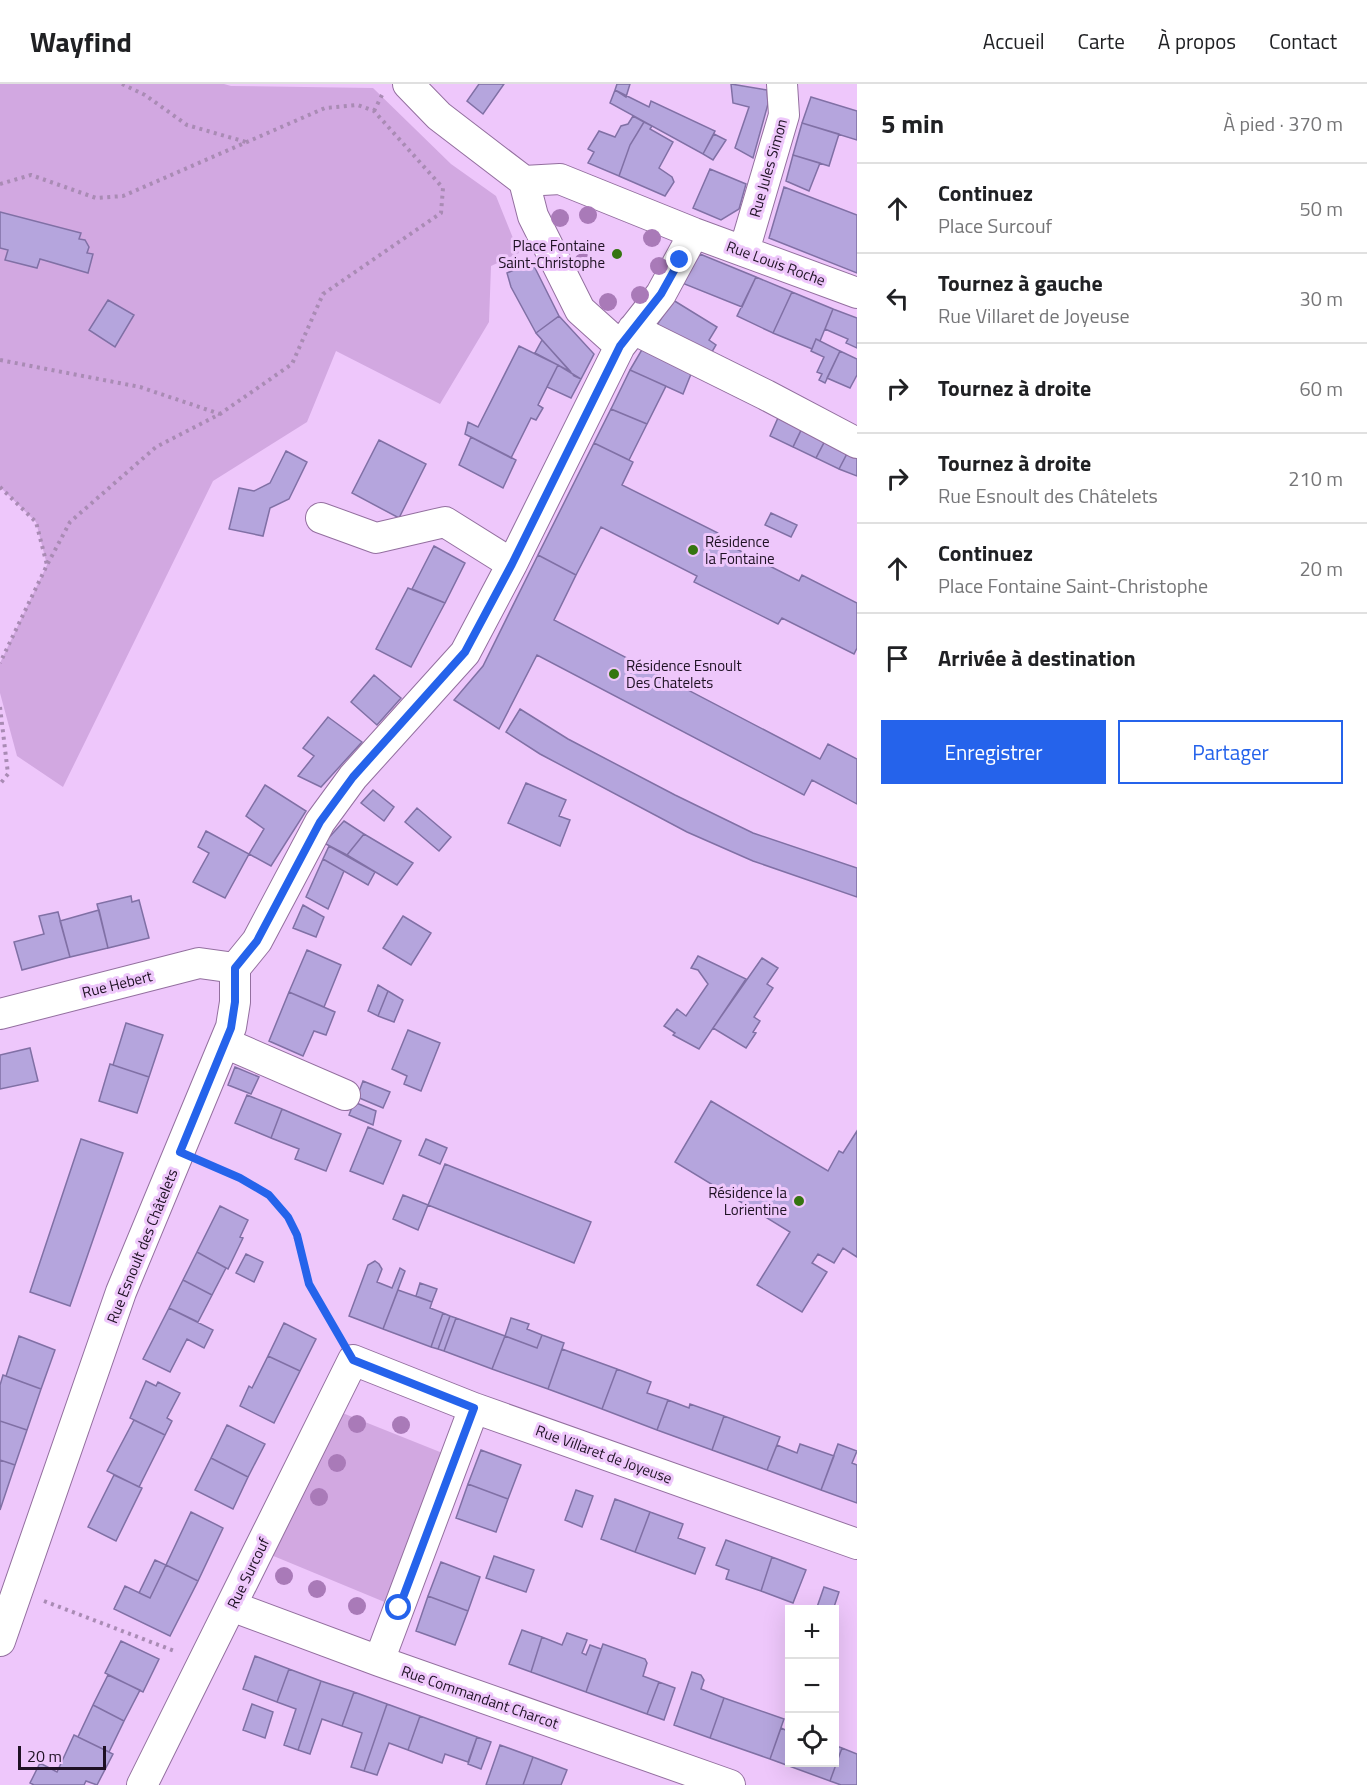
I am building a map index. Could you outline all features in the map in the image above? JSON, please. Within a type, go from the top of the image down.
[{"type":"street","points":[[408,84],[439,116],[524,181],[533,216],[580,310],[627,338],[766,395],[857,442]]},
{"type":"street","name":"Rue Jules Simon","points":[[744,251],[784,115],[782,84]]},
{"type":"street","points":[[235,968],[257,941],[320,822],[353,777],[465,652],[627,338],[661,294],[694,233],[560,179],[524,181]]},
{"type":"street","name":"Rue Louis Roche","points":[[694,233],[857,293]]},
{"type":"street","points":[[321,518],[376,538],[445,522],[512,564]]},
{"type":"street","name":"Rue Hebert","points":[[0,1014],[199,963],[235,968]]},
{"type":"street","name":"Rue Esnoult des Châtelets","points":[[0,1641],[121,1292],[231,1028],[235,1002],[235,968]]},
{"type":"street","points":[[225,1042],[345,1095]]},
{"type":"street","name":"Rue Villaret de Joyeuse","points":[[353,1360],[474,1408],[857,1544]]},
{"type":"street","name":"Rue Surcouf","points":[[142,1785],[353,1360]]},
{"type":"street","points":[[379,1661],[474,1408]]},
{"type":"street","name":"Rue Commandant Charcot","points":[[231,1606],[730,1785]]},
{"type":"path","points":[[122,84],[145,95],[187,125],[246,142]]},
{"type":"path","points":[[0,184],[31,175],[96,198],[123,196],[325,108],[358,105],[374,111],[443,188],[441,213],[323,294],[292,364],[220,414],[156,447],[70,522],[0,663]]},
{"type":"path","points":[[0,360],[140,387],[220,414]]},
{"type":"path","points":[[0,487],[36,522],[47,565]]},
{"type":"path","points":[[0,707],[8,774],[0,784]]},
{"type":"path","points":[[180,1152],[240,1178],[269,1195],[288,1217],[297,1235],[309,1284],[353,1360]]},
{"type":"path","points":[[18,1590],[203,1662]]},
{"type":"shaded area","points":[[0,84],[224,84],[231,86],[373,88],[451,164],[496,196],[519,253],[491,266],[489,322],[440,404],[336,351],[307,422],[213,481],[63,787],[17,756],[0,693],[0,663],[47,565],[36,522],[0,487]]},
{"type":"shaded area","points":[[330,1408],[455,1458],[399,1608],[259,1550]]},
{"type":"building","points":[[479,84],[504,84],[483,114],[467,101]]},
{"type":"building","points":[[617,84],[630,84],[626,97],[615,90]]},
{"type":"building","points":[[731,84],[767,90],[768,104],[753,158],[735,148],[749,107],[733,103]]},
{"type":"building","points":[[615,90],[649,107],[651,101],[715,131],[703,154],[610,103]]},
{"type":"building","points":[[811,97],[857,111],[857,140],[802,123]]},
{"type":"building","points":[[633,116],[644,122],[630,145],[619,176],[588,163],[594,152],[588,149],[599,131],[615,137],[621,126],[628,124]]},
{"type":"building","points":[[644,122],[652,126],[650,129],[673,142],[659,168],[672,177],[674,182],[665,196],[619,176],[630,145]]},
{"type":"building","points":[[802,123],[839,134],[829,166],[793,155]]},
{"type":"building","points":[[714,134],[726,140],[713,160],[703,154]]},
{"type":"building","points":[[793,155],[820,163],[809,191],[786,181]]},
{"type":"building","points":[[710,169],[746,184],[739,209],[721,220],[693,208]]},
{"type":"building","points":[[784,187],[857,215],[857,273],[769,238]]},
{"type":"building","points":[[0,212],[81,233],[79,239],[85,240],[89,247],[87,253],[93,254],[88,273],[40,259],[37,268],[5,260],[8,250],[0,248]]},
{"type":"building","points":[[700,254],[756,277],[742,307],[682,283]]},
{"type":"building","points":[[532,262],[559,316],[536,333],[511,287],[507,273]]},
{"type":"building","points":[[756,277],[792,292],[773,333],[737,316]]},
{"type":"building","points":[[792,292],[833,309],[820,341],[816,339],[812,349],[773,333]]},
{"type":"building","points":[[108,300],[134,315],[115,347],[89,330]]},
{"type":"building","points":[[673,300],[717,327],[709,340],[716,345],[709,357],[655,328]]},
{"type":"building","points":[[833,309],[857,318],[857,348],[846,343],[848,339],[825,329]]},
{"type":"building","points":[[559,316],[594,354],[581,379],[574,376],[536,333]]},
{"type":"building","points":[[816,339],[840,351],[825,383],[819,380],[822,374],[817,372],[824,357],[811,351]]},
{"type":"building","points":[[542,340],[571,372],[535,353]]},
{"type":"building","points":[[647,341],[693,369],[683,394],[630,370]]},
{"type":"building","points":[[519,346],[558,365],[538,405],[543,408],[536,420],[531,418],[511,458],[465,434],[468,422],[478,427]]},
{"type":"building","points":[[840,351],[857,359],[857,375],[850,388],[827,378]]},
{"type":"building","points":[[558,365],[581,379],[571,398],[547,387]]},
{"type":"building","points":[[630,370],[666,386],[647,424],[611,409]]},
{"type":"building","points":[[611,409],[647,424],[629,460],[594,443]]},
{"type":"building","points":[[781,411],[805,422],[793,447],[770,436]]},
{"type":"building","points":[[805,422],[829,433],[816,458],[793,447]]},
{"type":"building","points":[[829,433],[852,444],[839,469],[816,458]]},
{"type":"building","points":[[471,437],[516,460],[503,488],[459,465]]},
{"type":"building","points":[[379,440],[426,464],[399,518],[352,493]]},
{"type":"building","name":"Résidence la Fontaine","points":[[594,443],[633,462],[622,485],[718,533],[715,538],[799,581],[802,575],[857,603],[857,648],[854,654],[782,618],[778,624],[694,582],[697,576],[601,527],[576,575],[538,555]]},
{"type":"building","points":[[852,444],[857,446],[857,476],[839,469]]},
{"type":"building","points":[[286,451],[307,462],[289,499],[270,508],[263,536],[229,529],[239,488],[254,491],[270,483]]},
{"type":"building","points":[[771,513],[797,525],[791,537],[765,525]]},
{"type":"building","points":[[434,546],[465,563],[445,603],[412,589]]},
{"type":"building","name":"Résidence Esnoult Des Chatelets","points":[[538,555],[576,575],[554,620],[820,759],[828,744],[857,759],[857,804],[812,780],[804,795],[537,655],[499,729],[454,700],[483,666]]},
{"type":"building","points":[[408,588],[445,603],[411,667],[376,649]]},
{"type":"building","points":[[374,675],[401,698],[377,725],[351,702]]},
{"type":"building","points":[[520,709],[568,739],[753,833],[857,868],[857,897],[753,861],[687,832],[540,754],[506,732]]},
{"type":"building","points":[[328,717],[362,742],[321,787],[298,776],[314,756],[303,748]]},
{"type":"building","points":[[526,783],[566,800],[559,816],[570,820],[560,846],[508,823]]},
{"type":"building","points":[[265,785],[306,811],[271,866],[249,854],[264,829],[246,816]]},
{"type":"building","points":[[373,790],[394,807],[384,821],[361,803]]},
{"type":"building","points":[[417,808],[451,837],[439,851],[405,822]]},
{"type":"building","points":[[344,821],[364,834],[347,855],[324,843]]},
{"type":"building","points":[[206,831],[249,854],[225,898],[193,882],[209,853],[198,847]]},
{"type":"building","points":[[364,834],[413,863],[397,885],[347,855]]},
{"type":"building","points":[[329,846],[375,872],[368,885],[323,859]]},
{"type":"building","points":[[323,859],[344,871],[328,909],[306,897]]},
{"type":"building","points":[[131,896],[132,902],[139,900],[149,938],[108,948],[97,904]]},
{"type":"building","points":[[303,905],[324,917],[316,937],[293,928]]},
{"type":"building","points":[[99,910],[108,948],[70,957],[60,921]]},
{"type":"building","points":[[58,912],[70,957],[22,970],[14,942],[44,934],[39,916]]},
{"type":"building","points":[[403,916],[431,933],[411,965],[383,948]]},
{"type":"building","points":[[307,950],[341,965],[324,1007],[289,992]]},
{"type":"building","points":[[698,956],[746,979],[699,1049],[673,1035],[675,1033],[664,1026],[677,1009],[686,1016],[708,984],[698,970],[691,968]]},
{"type":"building","points":[[762,958],[778,968],[767,984],[773,988],[754,1017],[760,1021],[753,1032],[756,1033],[746,1048],[713,1028]]},
{"type":"building","points":[[378,985],[388,991],[378,1016],[368,1011]]},
{"type":"building","points":[[388,991],[403,1000],[394,1022],[378,1016]]},
{"type":"building","points":[[289,992],[335,1012],[326,1035],[314,1031],[303,1056],[269,1041]]},
{"type":"building","points":[[126,1023],[163,1035],[149,1077],[113,1065]]},
{"type":"building","points":[[408,1030],[440,1043],[421,1091],[404,1084],[407,1076],[392,1069]]},
{"type":"building","points":[[30,1048],[38,1081],[0,1089],[0,1055]]},
{"type":"building","points":[[110,1064],[149,1077],[137,1113],[99,1101]]},
{"type":"building","points":[[235,1067],[259,1077],[251,1094],[228,1085]]},
{"type":"building","points":[[363,1081],[390,1092],[383,1108],[357,1097]]},
{"type":"building","points":[[247,1095],[282,1109],[271,1138],[235,1123]]},
{"type":"building","name":"Résidence la Lorientine","points":[[711,1101],[828,1171],[839,1151],[843,1153],[857,1131],[857,1257],[843,1248],[834,1263],[818,1254],[812,1263],[827,1272],[802,1312],[757,1285],[790,1232],[675,1162]]},
{"type":"building","points":[[354,1102],[376,1111],[373,1125],[349,1115]]},
{"type":"building","points":[[282,1109],[341,1134],[326,1171],[295,1159],[299,1149],[271,1138]]},
{"type":"building","points":[[368,1127],[401,1141],[383,1184],[350,1171]]},
{"type":"building","points":[[81,1139],[123,1153],[70,1306],[30,1292]]},
{"type":"building","points":[[426,1139],[447,1148],[440,1164],[419,1155]]},
{"type":"building","points":[[445,1164],[591,1222],[574,1263],[428,1205]]},
{"type":"building","points":[[403,1195],[428,1205],[418,1230],[393,1219]]},
{"type":"building","points":[[220,1206],[248,1220],[240,1237],[243,1238],[228,1269],[197,1252]]},
{"type":"building","points":[[197,1252],[226,1268],[212,1295],[183,1280]]},
{"type":"building","points":[[246,1254],[263,1262],[254,1282],[236,1273]]},
{"type":"building","points":[[375,1261],[382,1269],[377,1282],[392,1288],[400,1268],[405,1271],[383,1329],[349,1316],[368,1265]]},
{"type":"building","points":[[183,1280],[212,1295],[198,1322],[169,1308]]},
{"type":"building","points":[[420,1283],[437,1289],[432,1302],[416,1296]]},
{"type":"building","points":[[398,1290],[432,1302],[430,1308],[443,1313],[431,1347],[383,1329]]},
{"type":"building","points":[[169,1308],[213,1330],[204,1348],[187,1339],[170,1372],[143,1359]]},
{"type":"building","points":[[443,1313],[450,1316],[438,1349],[431,1347]]},
{"type":"building","points":[[450,1316],[456,1318],[444,1351],[438,1349]]},
{"type":"building","points":[[456,1318],[505,1336],[492,1369],[444,1351]]},
{"type":"building","points":[[511,1318],[529,1324],[527,1329],[542,1335],[537,1348],[505,1336]]},
{"type":"building","points":[[284,1323],[316,1339],[300,1371],[268,1356]]},
{"type":"building","points":[[542,1335],[564,1343],[548,1389],[492,1369],[505,1336],[537,1348]]},
{"type":"building","points":[[19,1336],[55,1350],[41,1389],[6,1376]]},
{"type":"building","points":[[562,1349],[617,1369],[602,1409],[548,1389]]},
{"type":"building","points":[[268,1356],[300,1371],[274,1423],[240,1406],[249,1386],[252,1388]]},
{"type":"building","points":[[617,1369],[651,1382],[647,1393],[668,1400],[657,1430],[602,1409]]},
{"type":"building","points":[[3,1375],[41,1389],[27,1430],[0,1421],[0,1385]]},
{"type":"building","points":[[146,1381],[156,1386],[158,1382],[180,1393],[167,1418],[172,1421],[165,1435],[130,1418]]},
{"type":"building","points":[[668,1400],[689,1408],[690,1404],[724,1416],[712,1450],[657,1430]]},
{"type":"building","points":[[724,1416],[780,1437],[767,1470],[712,1450]]},
{"type":"building","points":[[134,1420],[165,1435],[139,1487],[107,1471]]},
{"type":"building","points":[[0,1421],[27,1430],[15,1465],[0,1460]]},
{"type":"building","points":[[227,1425],[265,1444],[248,1477],[211,1458]]},
{"type":"building","points":[[800,1444],[834,1456],[821,1490],[767,1470],[777,1445],[797,1453]]},
{"type":"building","points":[[838,1444],[857,1451],[852,1463],[857,1465],[857,1503],[821,1490]]},
{"type":"building","points":[[481,1450],[521,1465],[508,1499],[468,1484]]},
{"type":"building","points":[[211,1458],[248,1477],[233,1509],[195,1490]]},
{"type":"building","points":[[0,1460],[15,1465],[0,1510]]},
{"type":"building","points":[[114,1475],[142,1488],[116,1541],[88,1527]]},
{"type":"building","points":[[468,1484],[508,1499],[496,1532],[456,1518]]},
{"type":"building","points":[[576,1490],[593,1496],[582,1527],[565,1520]]},
{"type":"building","points":[[615,1499],[650,1512],[635,1552],[601,1539]]},
{"type":"building","points":[[191,1512],[223,1528],[198,1581],[166,1565]]},
{"type":"building","points":[[650,1512],[683,1524],[678,1538],[705,1548],[695,1574],[635,1552]]},
{"type":"building","points":[[726,1540],[772,1557],[761,1591],[726,1579],[729,1570],[716,1565]]},
{"type":"building","points":[[494,1556],[534,1570],[526,1592],[486,1578]]},
{"type":"building","points":[[772,1557],[806,1570],[793,1603],[761,1591]]},
{"type":"building","points":[[155,1560],[166,1565],[150,1598],[139,1593]]},
{"type":"building","points":[[441,1562],[480,1577],[468,1611],[428,1596]]},
{"type":"building","points":[[166,1565],[198,1581],[170,1636],[114,1609],[125,1586],[150,1598]]},
{"type":"building","points":[[824,1587],[839,1592],[835,1605],[818,1605]]},
{"type":"building","points":[[428,1596],[468,1611],[455,1645],[416,1631]]},
{"type":"building","points":[[522,1630],[542,1637],[531,1672],[509,1664]]},
{"type":"building","points":[[567,1633],[587,1640],[582,1653],[586,1655],[590,1645],[601,1649],[586,1692],[531,1672],[542,1637],[562,1645]]},
{"type":"building","points":[[121,1641],[159,1659],[143,1692],[105,1673]]},
{"type":"building","points":[[603,1644],[645,1659],[647,1663],[643,1676],[659,1682],[647,1714],[586,1692]]},
{"type":"building","points":[[255,1656],[289,1669],[277,1702],[243,1689]]},
{"type":"building","points":[[289,1669],[321,1681],[298,1750],[284,1745],[296,1709],[277,1702]]},
{"type":"building","points":[[692,1672],[701,1675],[704,1680],[701,1689],[724,1698],[710,1738],[674,1725]]},
{"type":"building","points":[[108,1675],[140,1690],[124,1721],[93,1705]]},
{"type":"building","points":[[321,1681],[354,1692],[342,1726],[322,1719],[310,1754],[298,1750]]},
{"type":"building","points":[[659,1682],[675,1688],[664,1720],[647,1714]]},
{"type":"building","points":[[354,1692],[387,1704],[364,1771],[351,1767],[362,1733],[342,1726]]},
{"type":"building","points":[[724,1698],[784,1719],[770,1759],[710,1738]]},
{"type":"building","points":[[252,1704],[273,1712],[265,1738],[243,1730]]},
{"type":"building","points":[[387,1704],[420,1716],[408,1750],[389,1743],[377,1775],[364,1771]]},
{"type":"building","points":[[93,1705],[124,1721],[109,1752],[78,1737]]},
{"type":"building","points":[[420,1716],[477,1737],[468,1762],[445,1754],[442,1763],[408,1750]]},
{"type":"building","points":[[781,1728],[785,1730],[785,1764],[770,1759]]},
{"type":"building","points":[[74,1735],[113,1754],[97,1785],[86,1781],[84,1785],[34,1785],[30,1783],[40,1763],[57,1772]]},
{"type":"building","points":[[477,1737],[491,1742],[481,1769],[468,1764]]},
{"type":"building","points":[[500,1745],[533,1757],[523,1785],[486,1785]]},
{"type":"building","points":[[842,1748],[857,1754],[857,1785],[841,1785],[830,1781],[835,1767],[839,1767]]},
{"type":"building","points":[[533,1757],[567,1770],[561,1785],[523,1785]]},
{"type":"building","points":[[792,1767],[835,1767],[830,1781]]},
{"type":"place","name":"Place Fontaine Saint-Christophe","points":[[617,254]]},
{"type":"place","name":"Résidence la Fontaine","points":[[693,550]]},
{"type":"place","name":"Résidence Esnoult Des Chatelets","points":[[614,674]]},
{"type":"place","name":"Résidence la Lorientine","points":[[799,1201]]},
{"type":"route","points":[[399,1608],[474,1408],[353,1360],[309,1284],[297,1235],[288,1217],[269,1195],[240,1178],[180,1152],[231,1028],[235,1002],[235,968],[257,941],[320,822],[353,777],[465,652],[512,564],[620,346],[661,294],[680,260]]}]
